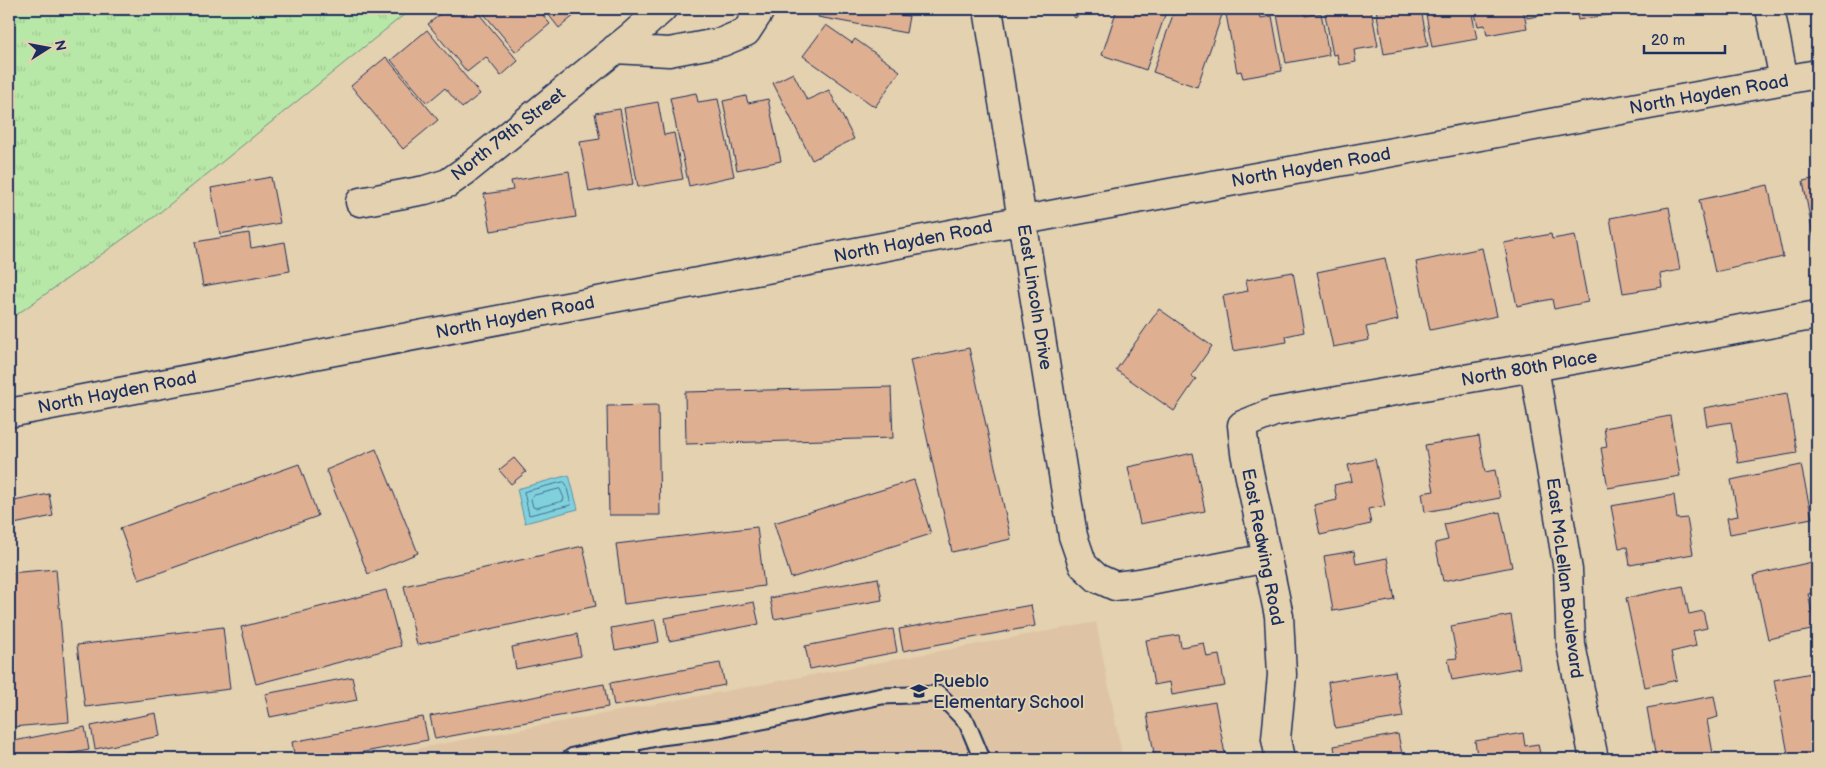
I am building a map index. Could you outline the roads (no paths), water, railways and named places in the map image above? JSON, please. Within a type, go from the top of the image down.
[{"type":"street","name":"North 79th Street","points":[[360,202],[425,190],[448,183],[662,9]]},
{"type":"street","points":[[615,49],[669,52],[722,42],[746,32],[759,12],[758,9]]},
{"type":"street","name":"East Lincoln Drive","points":[[988,9],[1073,536],[1083,565],[1097,578],[1115,586],[1140,583],[1267,558]]},
{"type":"street","points":[[1770,9],[1784,80]]},
{"type":"street","name":"North Hayden Road","points":[[9,413],[1023,220],[1817,74]]},
{"type":"street","name":"North 80th Place","points":[[1242,425],[1274,412],[1817,315]]},
{"type":"street","name":"East McLellan Boulevard","points":[[1534,367],[1568,570],[1571,645],[1594,759]]},
{"type":"street","name":"East Redwing Road","points":[[1242,425],[1245,453],[1279,616],[1282,675],[1276,738],[1280,759]]},
{"type":"lane","points":[[569,759],[573,756],[661,737],[724,729],[882,696],[939,694],[967,723],[982,759]]},
{"type":"lane","points":[[630,744],[633,759]]},
{"type":"water","points":[[569,475],[578,509],[525,523],[517,489]]},
{"type":"place","name":"Pueblo Elementary School","points":[[919,691]]}]
